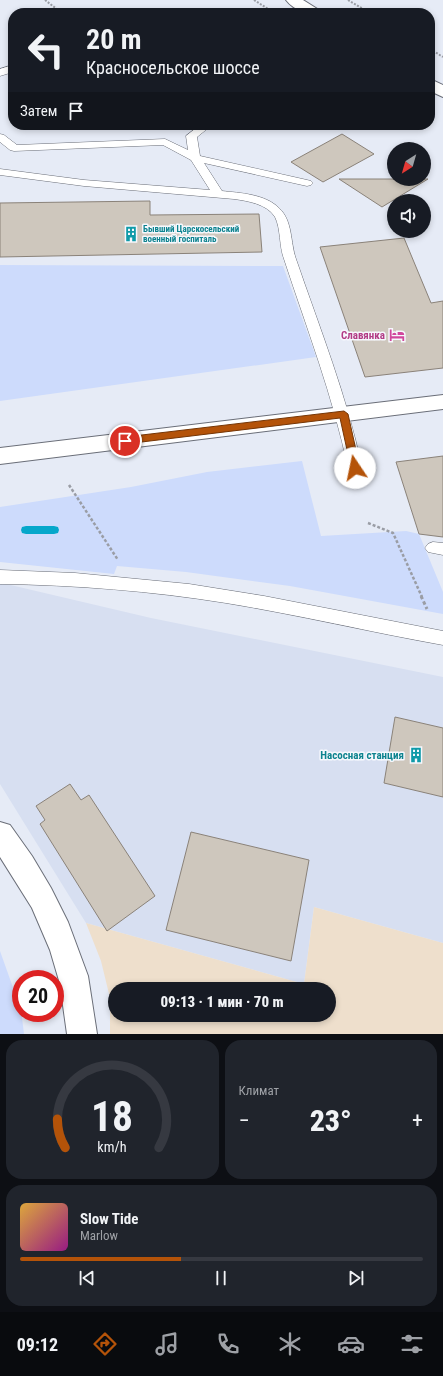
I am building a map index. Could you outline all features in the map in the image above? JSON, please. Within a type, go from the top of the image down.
[{"type":"main road","points":[[292,0],[306,8]]},
{"type":"main road","points":[[0,456],[443,402]]},
{"type":"main road","points":[[0,835],[17,856],[51,916],[72,969],[82,1034]]},
{"type":"lane","points":[[199,130],[191,136],[195,158],[218,194]]},
{"type":"lane","points":[[0,137],[14,148],[166,142],[195,158],[307,183]]},
{"type":"lane","points":[[0,172],[84,183],[243,197],[266,204],[280,216],[288,252],[344,414],[355,468]]},
{"type":"lane","points":[[0,577],[38,577],[136,585],[208,594],[299,609],[441,638]]},
{"type":"path","points":[[45,0],[55,8]]},
{"type":"path","points":[[254,0],[267,8]]},
{"type":"path","points":[[348,0],[362,8]]},
{"type":"path","points":[[68,485],[121,564]]},
{"type":"path","points":[[368,523],[393,533],[441,638]]},
{"type":"shaded area","points":[[0,265],[283,266],[316,357],[0,401]]},
{"type":"shaded area","points":[[302,461],[321,536],[406,531],[419,534],[443,592],[443,614],[290,586],[186,572],[117,566],[114,574],[0,562],[0,507],[131,487],[207,472]]},
{"type":"shaded area","points":[[2,583],[151,618],[443,677],[443,943],[314,907],[304,982],[297,982],[86,923],[0,784],[0,584]]},
{"type":"shaded area","points":[[314,907],[443,943],[443,1034],[110,1034],[110,1022],[336,1022],[336,982],[304,982]]},
{"type":"shaded area","points":[[86,923],[297,982],[108,982],[108,990],[101,961]]},
{"type":"shaded area","points":[[0,951],[12,985],[12,1022],[22,1022],[24,1034],[0,1034]]},
{"type":"building","points":[[342,134],[374,154],[323,182],[291,162]]},
{"type":"building","points":[[339,179],[387,179],[387,186],[416,186],[403,194],[387,194],[387,204],[382,207]]},
{"type":"building","name":"Бывший Царскосельский военный госпиталь","points":[[150,201],[150,215],[259,214],[262,252],[0,257],[0,203]]},
{"type":"building","name":"Славянка","points":[[404,238],[431,303],[443,301],[443,368],[365,377],[320,247]]},
{"type":"building","points":[[443,456],[443,537],[419,534],[396,462]]},
{"type":"building","name":"Насосная станция","points":[[395,717],[443,728],[443,797],[384,783]]},
{"type":"building","points":[[70,784],[81,800],[89,795],[155,896],[107,931],[40,824],[45,820],[36,806]]},
{"type":"building","points":[[191,832],[309,860],[291,961],[166,930]]},
{"type":"waterway","points":[[26,530],[54,530]]},
{"type":"place","name":"Бывший Царскосельский военный госпиталь","points":[[131,234]]},
{"type":"place","name":"Славянка","points":[[397,335]]},
{"type":"place","name":"Насосная станция","points":[[416,755]]},
{"type":"route","points":[[125,441],[344,414],[355,468]]}]
